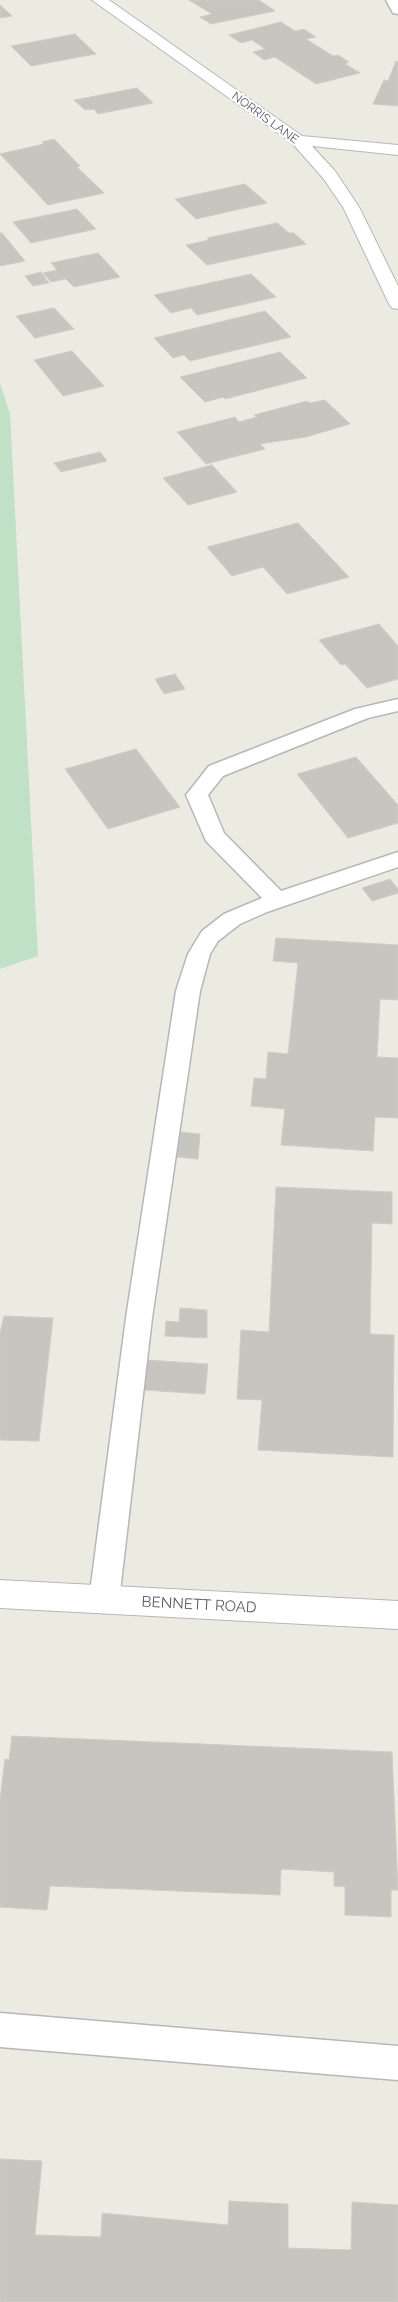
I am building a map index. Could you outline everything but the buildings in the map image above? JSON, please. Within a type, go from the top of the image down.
[{"type":"street","name":"NORRIS LANE","points":[[99,0],[298,140],[329,175],[351,207],[398,304]]},
{"type":"street","points":[[298,140],[398,150]]},
{"type":"street","name":"BENNETT ROAD","points":[[0,1594],[398,1615]]},
{"type":"lane","points":[[393,0],[398,10]]},
{"type":"lane","points":[[277,900],[214,836],[197,794],[216,771],[362,713],[398,705]]},
{"type":"lane","points":[[104,1600],[139,1318],[188,991],[199,954],[210,936],[232,919],[277,900],[398,859]]},
{"type":"lane","points":[[0,2030],[398,2063]]},
{"type":"green space","points":[[0,383],[10,414],[38,956],[0,969]]}]
